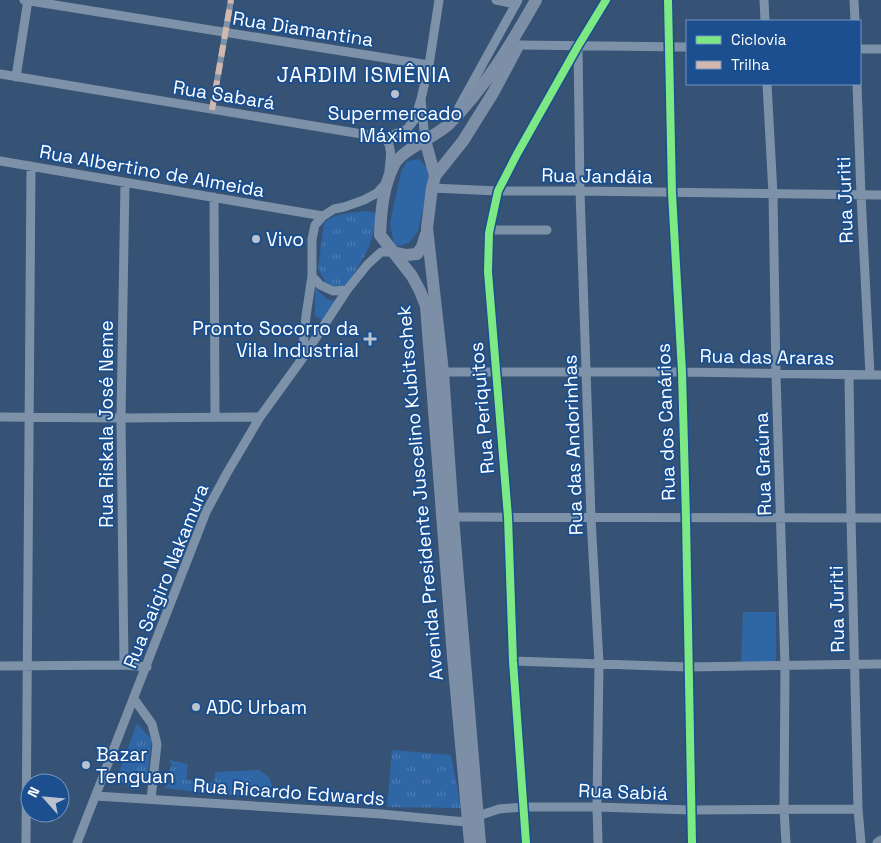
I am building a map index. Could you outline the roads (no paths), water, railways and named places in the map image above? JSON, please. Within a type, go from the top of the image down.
[{"type":"main road","name":"Avenida Presidente Juscelino Kubitschek","points":[[480,843],[473,819],[453,657],[426,306],[412,276],[380,235],[381,206],[387,182],[395,163],[406,152],[447,126],[470,100],[507,50],[536,0]]},
{"type":"main road","points":[[434,182],[463,141],[545,0]]},
{"type":"main road","points":[[425,140],[434,182]]},
{"type":"main road","name":"Avenida Presidente Juscelino Kubitschek","points":[[434,182],[427,228],[443,372],[473,819],[470,843]]},
{"type":"main road","points":[[393,252],[406,256],[417,254],[422,247],[427,228]]},
{"type":"street","name":"Rua Diamantina","points":[[24,0],[429,65]]},
{"type":"street","points":[[16,77],[28,0]]},
{"type":"street","points":[[212,110],[231,0]]},
{"type":"street","points":[[302,359],[312,276],[312,239],[315,225],[322,216],[334,209],[364,200],[377,193],[387,182],[391,151],[386,138],[408,130],[415,119],[429,65],[440,0]]},
{"type":"street","points":[[447,126],[517,2],[496,0]]},
{"type":"street","name":"Rua Periquitos","points":[[526,843],[513,661],[508,517],[488,272],[490,230],[498,191],[578,46],[606,0]]},
{"type":"street","name":"Rua dos Canários","points":[[668,0],[672,193],[682,372],[692,843]]},
{"type":"street","points":[[764,0],[765,20]]},
{"type":"street","points":[[854,0],[855,20]]},
{"type":"street","points":[[519,44],[686,47]]},
{"type":"street","name":"Rua das Andorinhas","points":[[578,46],[580,191],[591,518],[599,663],[598,843]]},
{"type":"street","points":[[861,49],[881,49]]},
{"type":"street","name":"Rua Sabará","points":[[0,74],[386,138]]},
{"type":"street","name":"Rua Graúna","points":[[767,85],[773,194],[776,374],[785,666],[784,809],[786,843]]},
{"type":"street","name":"Rua Juriti","points":[[857,85],[870,375]]},
{"type":"street","points":[[421,99],[425,140]]},
{"type":"street","name":"Rua Albertino de Almeida","points":[[0,161],[322,216]]},
{"type":"street","points":[[26,843],[31,166]]},
{"type":"street","name":"Rua Jandáia","points":[[434,182],[498,191],[881,195]]},
{"type":"street","name":"Rua Riskala José Neme","points":[[124,183],[121,418],[124,665]]},
{"type":"street","points":[[214,198],[215,417]]},
{"type":"street","name":"Rua Albertino de Almeida","points":[[298,212],[315,225]]},
{"type":"street","points":[[490,230],[547,230]]},
{"type":"street","name":"Rua Saigiro Nakamura","points":[[77,843],[206,512],[260,417],[302,359],[347,290],[367,265],[381,252],[393,252]]},
{"type":"street","points":[[312,276],[320,285],[333,292],[347,290]]},
{"type":"street","points":[[306,316],[321,330]]},
{"type":"street","name":"Rua das Araras","points":[[443,372],[587,371],[881,375]]},
{"type":"street","name":"Rua Juriti","points":[[849,375],[854,664],[858,809],[861,843]]},
{"type":"street","points":[[0,417],[260,417]]},
{"type":"street","points":[[453,518],[881,518]]},
{"type":"street","points":[[513,661],[688,667],[881,664]]},
{"type":"street","points":[[0,666],[124,665],[146,667]]},
{"type":"street","points":[[134,699],[152,724],[157,744],[151,799]]},
{"type":"street","name":"Rua Ricardo Edwards","points":[[96,796],[381,814],[448,821],[473,819]]},
{"type":"street","name":"Rua Sabiá","points":[[473,819],[499,809],[523,807],[691,810],[858,809]]},
{"type":"place","name":"Supermercado Máximo","points":[[395,94]]},
{"type":"place","name":"Vivo","points":[[256,239]]},
{"type":"place","name":"Pronto Socorro da Vila Industrial","points":[[370,339]]},
{"type":"place","name":"ADC Urbam","points":[[196,707]]},
{"type":"place","name":"Bazar Tenguan","points":[[86,765]]},
{"type":"district","name":"JARDIM ISMÊNIA","points":[[364,74]]}]
